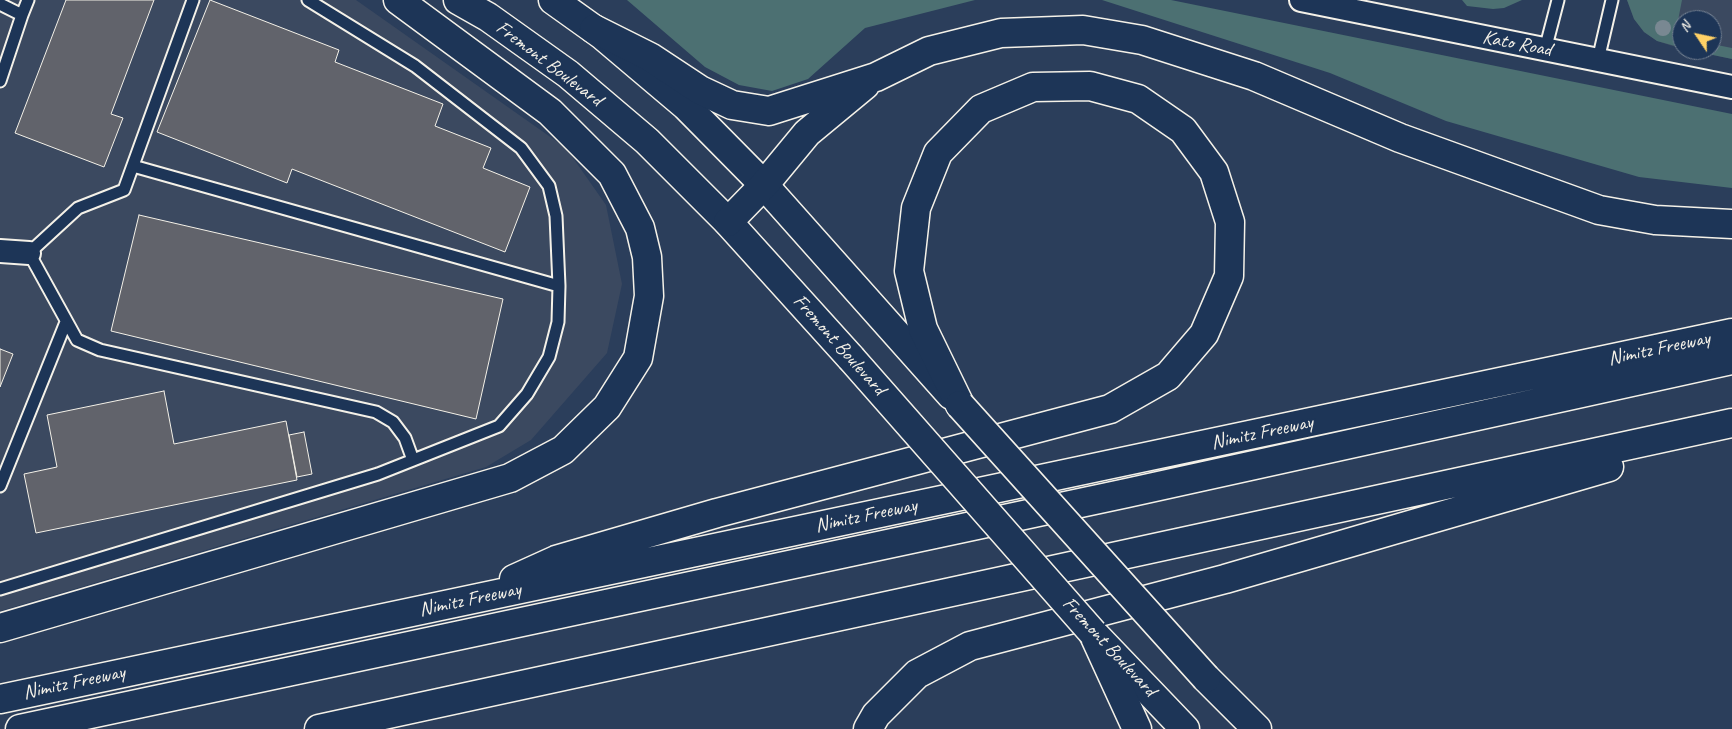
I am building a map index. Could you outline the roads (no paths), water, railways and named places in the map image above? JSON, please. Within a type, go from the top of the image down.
[{"type":"main road","points":[[0,628],[510,478],[563,450],[607,408],[638,358],[649,296],[647,257],[640,228],[612,174],[550,112],[398,0]]},
{"type":"main road","name":"Fremont Boulevard","points":[[458,0],[488,17],[568,74],[647,141],[728,222],[851,358],[1093,633],[1178,721]]},
{"type":"main road","points":[[553,0],[594,29],[686,106],[764,185],[960,406],[1206,678],[1257,729]]},
{"type":"main road","points":[[594,29],[650,57],[700,90],[732,105],[769,111],[876,77],[929,51],[1001,33],[1083,30],[1142,40],[1254,76],[1400,138],[1598,210],[1655,220],[1732,224]]},
{"type":"main road","points":[[728,222],[764,185],[807,133],[876,77]]},
{"type":"main road","points":[[466,601],[556,560],[575,554],[717,513],[1110,409],[1168,376],[1204,334],[1229,276],[1230,222],[1214,172],[1183,130],[1138,99],[1090,86],[1033,87],[981,109],[938,153],[916,208],[909,271],[923,329],[960,406]]},
{"type":"main road","name":"Nimitz Freeway","points":[[0,699],[1732,333]]},
{"type":"main road","points":[[20,729],[1117,495],[1732,360]]},
{"type":"main road","points":[[319,729],[1732,424]]},
{"type":"main road","points":[[868,729],[876,715],[917,674],[970,646],[1244,574],[1732,430]]},
{"type":"main road","points":[[1093,633],[1135,725]]},
{"type":"street","name":"Kato Road","points":[[1301,0],[1732,87]]},
{"type":"street","points":[[0,251],[29,253]]},
{"type":"lane","points":[[0,81],[28,0]]},
{"type":"lane","points":[[193,0],[124,190],[78,208],[29,253],[77,340],[100,350],[376,412],[393,422],[404,438],[413,460]]},
{"type":"lane","points":[[0,589],[378,474],[499,426],[527,394],[549,357],[558,322],[559,286],[556,216],[549,186],[521,148],[415,66],[308,0]]},
{"type":"lane","points":[[1545,50],[1558,0]]},
{"type":"lane","points":[[1598,60],[1612,0]]},
{"type":"lane","points":[[0,4],[22,15]]},
{"type":"lane","points":[[133,166],[559,286]]},
{"type":"lane","points":[[0,486],[66,322]]}]
